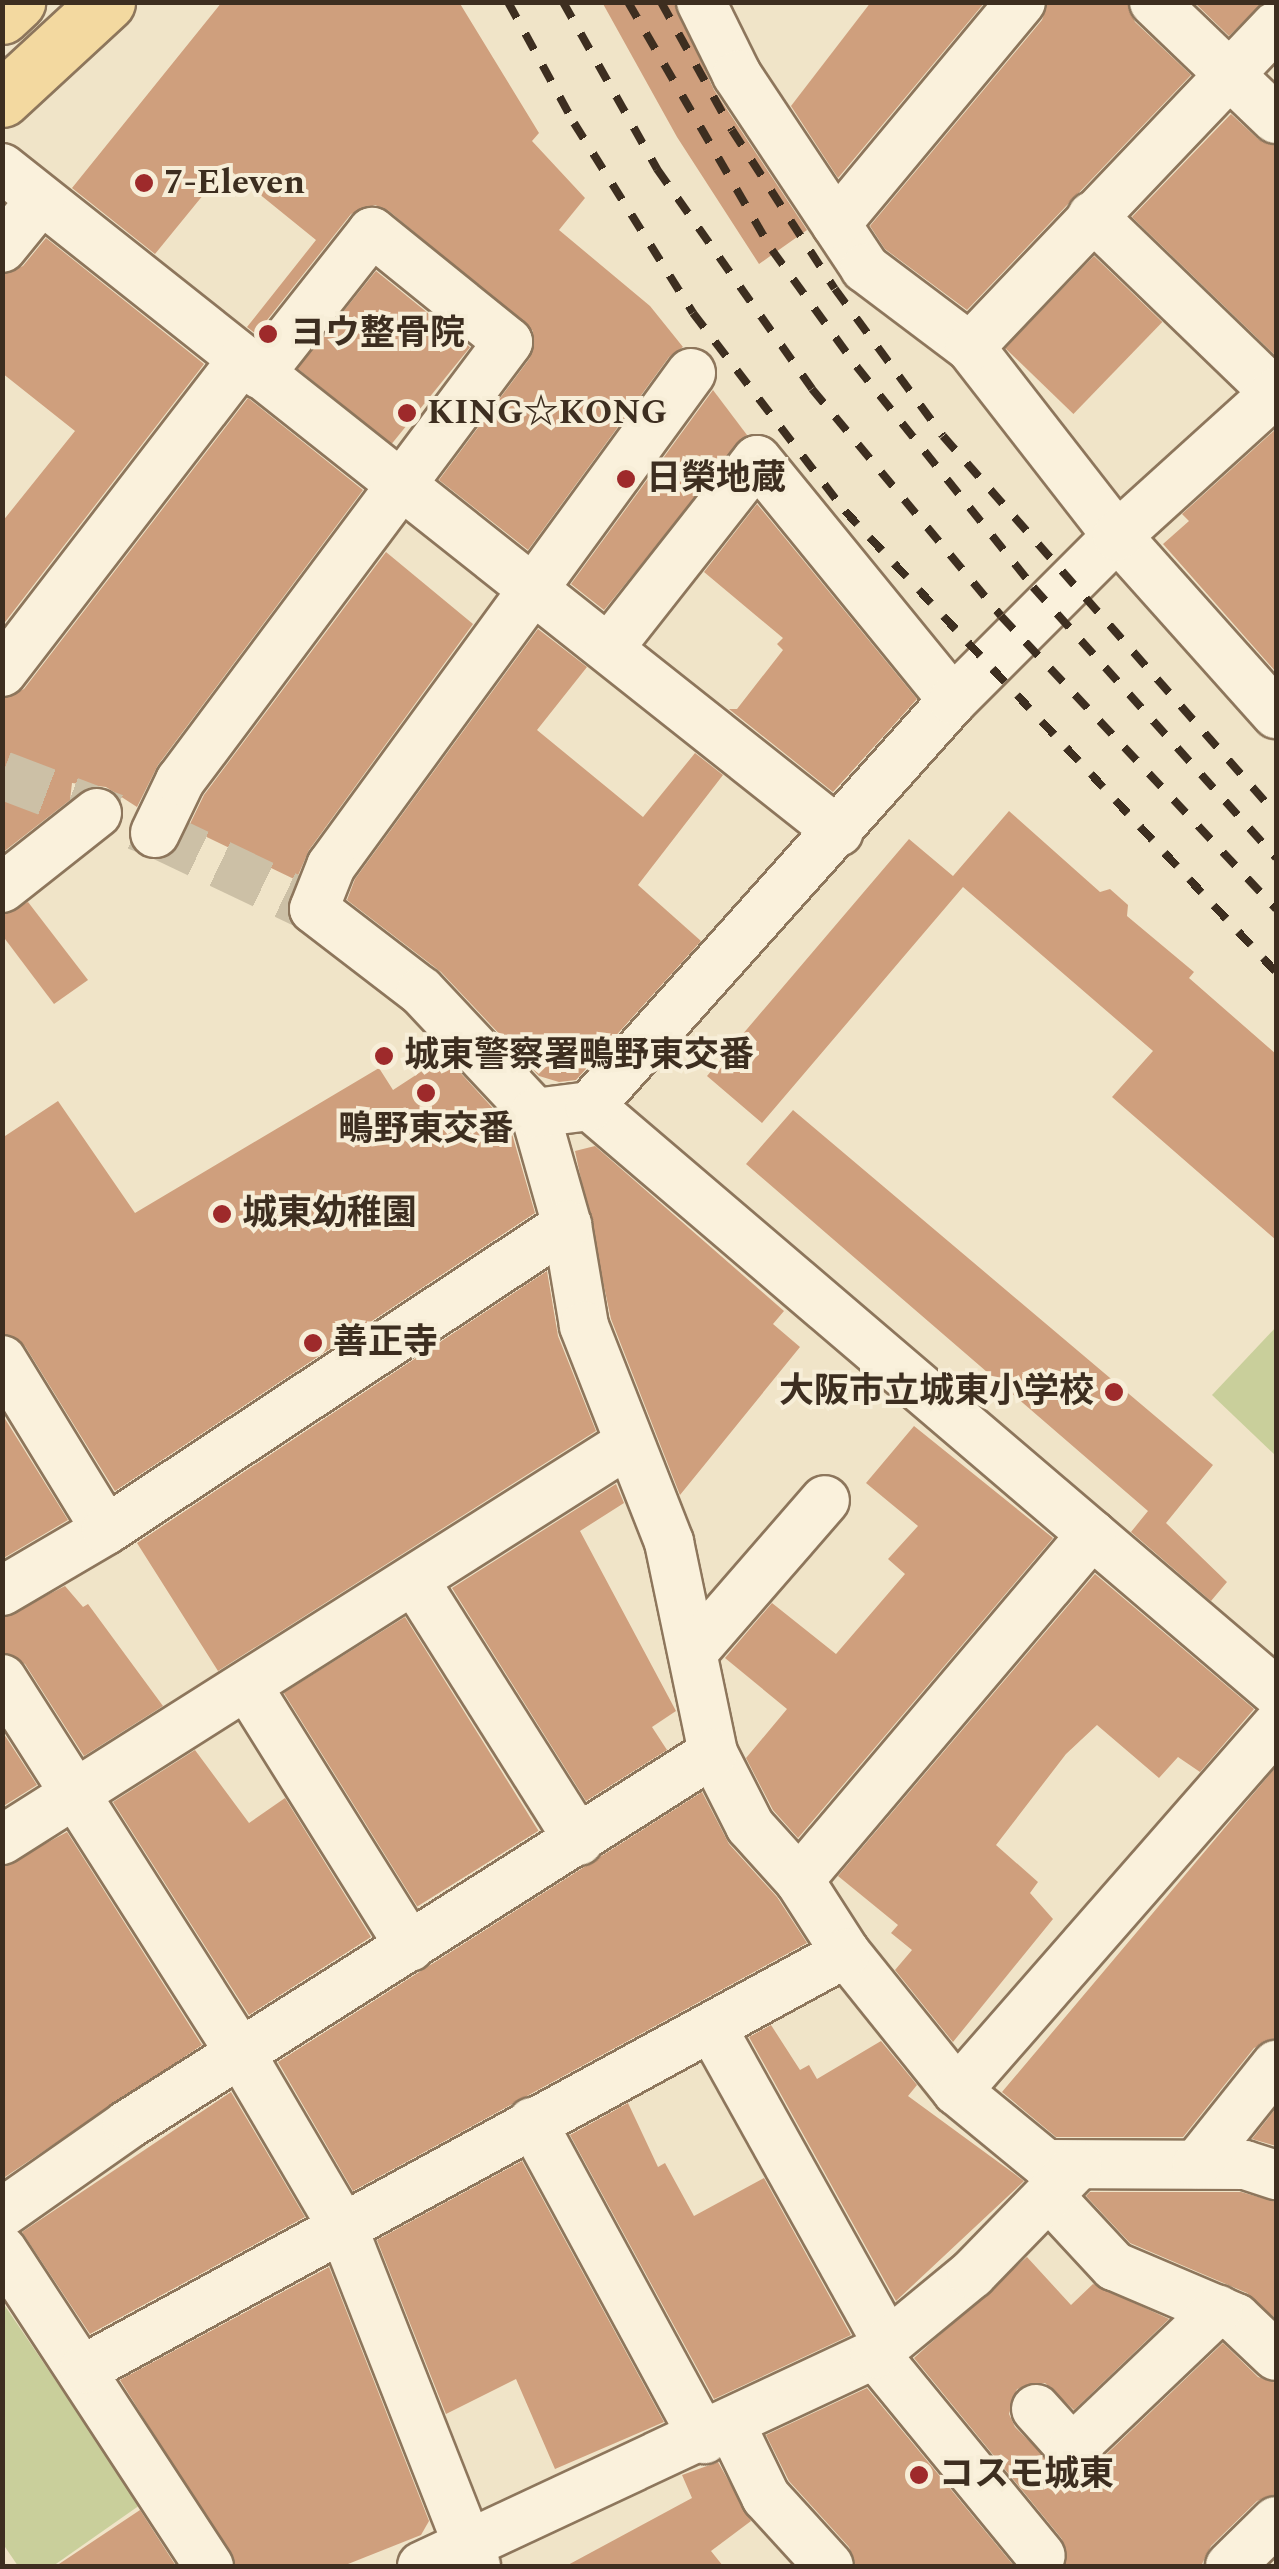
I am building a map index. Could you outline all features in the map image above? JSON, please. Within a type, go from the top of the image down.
[{"type":"main road","points":[[2,16],[18,2]]},
{"type":"main road","points":[[2,99],[106,2]]},
{"type":"street","points":[[701,2],[737,74],[866,268],[970,347],[1117,536],[1276,714]]},
{"type":"street","points":[[836,224],[1021,2]]},
{"type":"street","points":[[1154,2],[1276,119]]},
{"type":"street","points":[[970,347],[1276,26]]},
{"type":"street","points":[[2,168],[839,832]]},
{"type":"street","points":[[2,248],[40,201]]},
{"type":"street","points":[[535,1113],[590,1106],[953,700],[1117,536],[1276,392],[1092,216]]},
{"type":"street","points":[[2,672],[251,367],[372,232],[508,342],[180,781],[154,832]]},
{"type":"street","points":[[691,372],[332,866],[314,909],[420,991],[535,1113],[567,1225],[584,1326],[669,1542],[712,1753],[750,1826],[798,1880],[846,1953],[956,2091],[1063,2181],[1114,2266],[1271,2337]]},
{"type":"street","points":[[609,648],[757,460],[953,700]]},
{"type":"street","points":[[2,888],[98,813]]},
{"type":"street","points":[[590,1106],[1276,1692]]},
{"type":"street","points":[[2,1591],[106,1530],[567,1225]]},
{"type":"street","points":[[2,1360],[106,1530]]},
{"type":"street","points":[[2,1840],[250,1689],[629,1443]]},
{"type":"street","points":[[694,1652],[825,1500]]},
{"type":"street","points":[[798,1880],[1092,1534]]},
{"type":"street","points":[[416,1583],[579,1841]]},
{"type":"street","points":[[2,1679],[241,2054],[342,2228],[471,2557]]},
{"type":"street","points":[[250,1689],[410,1947]]},
{"type":"street","points":[[956,2091],[1276,1726]]},
{"type":"street","points":[[2,2213],[241,2054],[712,1753]]},
{"type":"street","points":[[84,2369],[846,1953]]},
{"type":"street","points":[[712,2028],[881,2348],[1040,2556]]},
{"type":"street","points":[[1197,2164],[1276,2066]]},
{"type":"street","points":[[532,2122],[718,2432],[766,2497],[829,2566]]},
{"type":"street","points":[[422,2566],[471,2557],[881,2348],[972,2274],[1063,2181],[1197,2164],[1245,2165],[1276,2175]]},
{"type":"street","points":[[2,2250],[84,2369],[209,2566]]},
{"type":"street","points":[[1036,2409],[1072,2449],[1218,2310]]},
{"type":"street","points":[[1230,2566],[1276,2522]]},
{"type":"green space","points":[[1276,1327],[1276,1456],[1212,1395]]},
{"type":"green space","points":[[3,2303],[140,2505],[53,2566],[18,2566],[3,2544]]},
{"type":"building","points":[[222,2],[459,2],[539,133],[532,141],[585,198],[559,230],[650,306],[683,347],[669,357],[528,550],[439,480],[530,358],[533,331],[389,211],[375,205],[351,214],[256,334],[247,327],[316,240],[226,167],[155,254],[72,188]]},
{"type":"building","points":[[602,2],[674,2],[714,90],[807,230],[759,264],[677,137]]},
{"type":"building","points":[[871,2],[985,2],[838,178],[791,106]]},
{"type":"building","points":[[1048,2],[1127,2],[1135,22],[1191,75],[967,310],[885,249],[870,226],[1042,20]]},
{"type":"building","points":[[1194,2],[1263,2],[1229,36]]},
{"type":"building","points":[[1231,114],[1258,139],[1276,146],[1276,356],[1132,217]]},
{"type":"building","points":[[46,238],[204,364],[2,626],[2,522],[75,431],[2,373],[2,275],[23,266]]},
{"type":"building","points":[[1094,256],[1162,322],[1073,414],[1005,348]]},
{"type":"building","points":[[376,271],[470,347],[391,444],[297,368]]},
{"type":"building","points":[[713,390],[747,435],[604,610],[571,584]]},
{"type":"building","points":[[248,398],[363,490],[158,765],[137,807],[106,787],[72,783],[70,800],[2,853],[2,699],[24,689]]},
{"type":"building","points":[[1276,429],[1276,672],[1163,544],[1189,521],[1182,514]]},
{"type":"building","points":[[757,504],[917,699],[833,792],[729,709],[737,709],[783,650],[777,644],[783,638],[704,572]]},
{"type":"building","points":[[386,552],[473,624],[309,850],[296,880],[188,828],[204,795]]},
{"type":"building","points":[[538,629],[587,667],[537,730],[643,817],[695,753],[723,775],[638,885],[701,941],[576,1080],[559,1082],[539,1076],[441,972],[347,900],[355,879]]},
{"type":"building","points":[[1009,811],[1100,892],[1110,889],[1128,905],[1127,916],[1194,972],[1189,978],[1276,1054],[1276,1240],[1112,1097],[1153,1051],[963,887],[762,1123],[707,1076],[909,839],[953,876]]},
{"type":"building","points":[[28,902],[88,980],[54,1004],[2,935],[2,915]]},
{"type":"building","points":[[445,1056],[510,1127],[535,1213],[115,1491],[25,1346],[2,1333],[2,1138],[58,1101],[135,1213],[379,1068],[393,1090]]},
{"type":"building","points":[[793,1110],[1213,1465],[1166,1523],[1227,1582],[1211,1601],[1131,1532],[1148,1511],[746,1164]]},
{"type":"building","points":[[595,1146],[784,1311],[773,1324],[800,1347],[680,1495],[611,1319],[575,1151]]},
{"type":"building","points":[[547,1271],[558,1336],[596,1431],[218,1671],[137,1543]]},
{"type":"building","points":[[2,1414],[68,1520],[2,1559]]},
{"type":"building","points":[[914,1426],[1053,1538],[798,1838],[773,1810],[746,1758],[787,1709],[725,1658],[772,1603],[836,1654],[905,1574],[888,1559],[918,1526],[866,1483]]},
{"type":"building","points":[[616,1484],[624,1503],[580,1531],[676,1711],[652,1727],[667,1750],[586,1801],[452,1588]]},
{"type":"building","points":[[1095,1574],[1254,1709],[1200,1772],[1178,1757],[1159,1778],[1097,1725],[1066,1754],[996,1845],[1038,1882],[1030,1893],[1053,1919],[953,2042],[895,1970],[912,1950],[891,1933],[898,1925],[838,1876]]},
{"type":"building","points":[[65,1586],[83,1607],[88,1604],[163,1706],[84,1756],[25,1664],[2,1652],[2,1618]]},
{"type":"building","points":[[405,1617],[539,1831],[417,1906],[284,1693]]},
{"type":"building","points":[[2,1731],[37,1785],[2,1807]]},
{"type":"building","points":[[195,1750],[249,1823],[285,1798],[371,1937],[249,2015],[113,1802]]},
{"type":"building","points":[[1276,1767],[1276,2038],[1254,2048],[1183,2137],[1056,2137],[1002,2092]]},
{"type":"building","points":[[702,1792],[729,1844],[777,1897],[807,1943],[353,2191],[278,2062]]},
{"type":"building","points":[[67,1832],[202,2045],[2,2179],[2,1867]]},
{"type":"building","points":[[771,2025],[800,2070],[809,2065],[817,2079],[881,2041],[917,2085],[908,2096],[1024,2181],[896,2301],[749,2037]]},
{"type":"building","points":[[231,2092],[305,2217],[90,2334],[22,2232]]},
{"type":"building","points":[[628,2103],[658,2167],[665,2163],[694,2216],[764,2178],[851,2335],[714,2399],[570,2135]]},
{"type":"building","points":[[1276,2108],[1276,2146],[1252,2139]]},
{"type":"building","points":[[522,2161],[664,2422],[555,2469],[516,2379],[446,2414],[377,2240]]},
{"type":"building","points":[[1090,2192],[1241,2192],[1276,2202],[1276,2319],[1247,2293],[1130,2243],[1086,2196]]},
{"type":"building","points":[[1027,2257],[1071,2305],[1093,2284],[1169,2319],[1074,2410],[1045,2383],[1017,2389],[1009,2414],[1015,2427],[1063,2475],[1091,2469],[1223,2343],[1258,2377],[1276,2383],[1276,2494],[1257,2501],[1211,2546],[1201,2566],[1066,2566],[1062,2539],[914,2358]]},
{"type":"building","points":[[329,2267],[429,2521],[421,2535],[343,2566],[236,2566],[120,2380]]},
{"type":"building","points":[[867,2388],[1014,2566],[856,2566],[849,2547],[789,2481],[766,2435]]},
{"type":"building","points":[[718,2462],[751,2521],[711,2551],[723,2566],[566,2566],[692,2498],[682,2475]]},
{"type":"building","points":[[140,2510],[176,2566],[56,2566]]},
{"type":"tunnel","points":[[2,775],[155,833],[314,909]]},
{"type":"railway","points":[[508,2],[574,123],[693,313],[845,511],[1276,972]]},
{"type":"railway","points":[[563,2],[657,169],[812,389],[1001,616],[1276,909]]},
{"type":"railway","points":[[628,2],[772,250],[857,367],[1033,587],[1276,858]]},
{"type":"railway","points":[[661,2],[732,130],[835,289],[943,436],[1276,814]]},
{"type":"place","name":"7-Eleven","points":[[144,183]]},
{"type":"place","name":"ヨウ整骨院","points":[[268,334]]},
{"type":"place","name":"KING☆KONG","points":[[407,413]]},
{"type":"place","name":"日榮地蔵","points":[[626,479]]},
{"type":"place","name":"城東警察署鴫野東交番","points":[[384,1056]]},
{"type":"place","name":"鴫野東交番","points":[[426,1093]]},
{"type":"place","name":"城東幼稚園","points":[[222,1214]]},
{"type":"place","name":"善正寺","points":[[313,1343]]},
{"type":"place","name":"大阪市立城東小学校","points":[[1114,1392]]},
{"type":"place","name":"コスモ城東","points":[[919,2475]]}]
